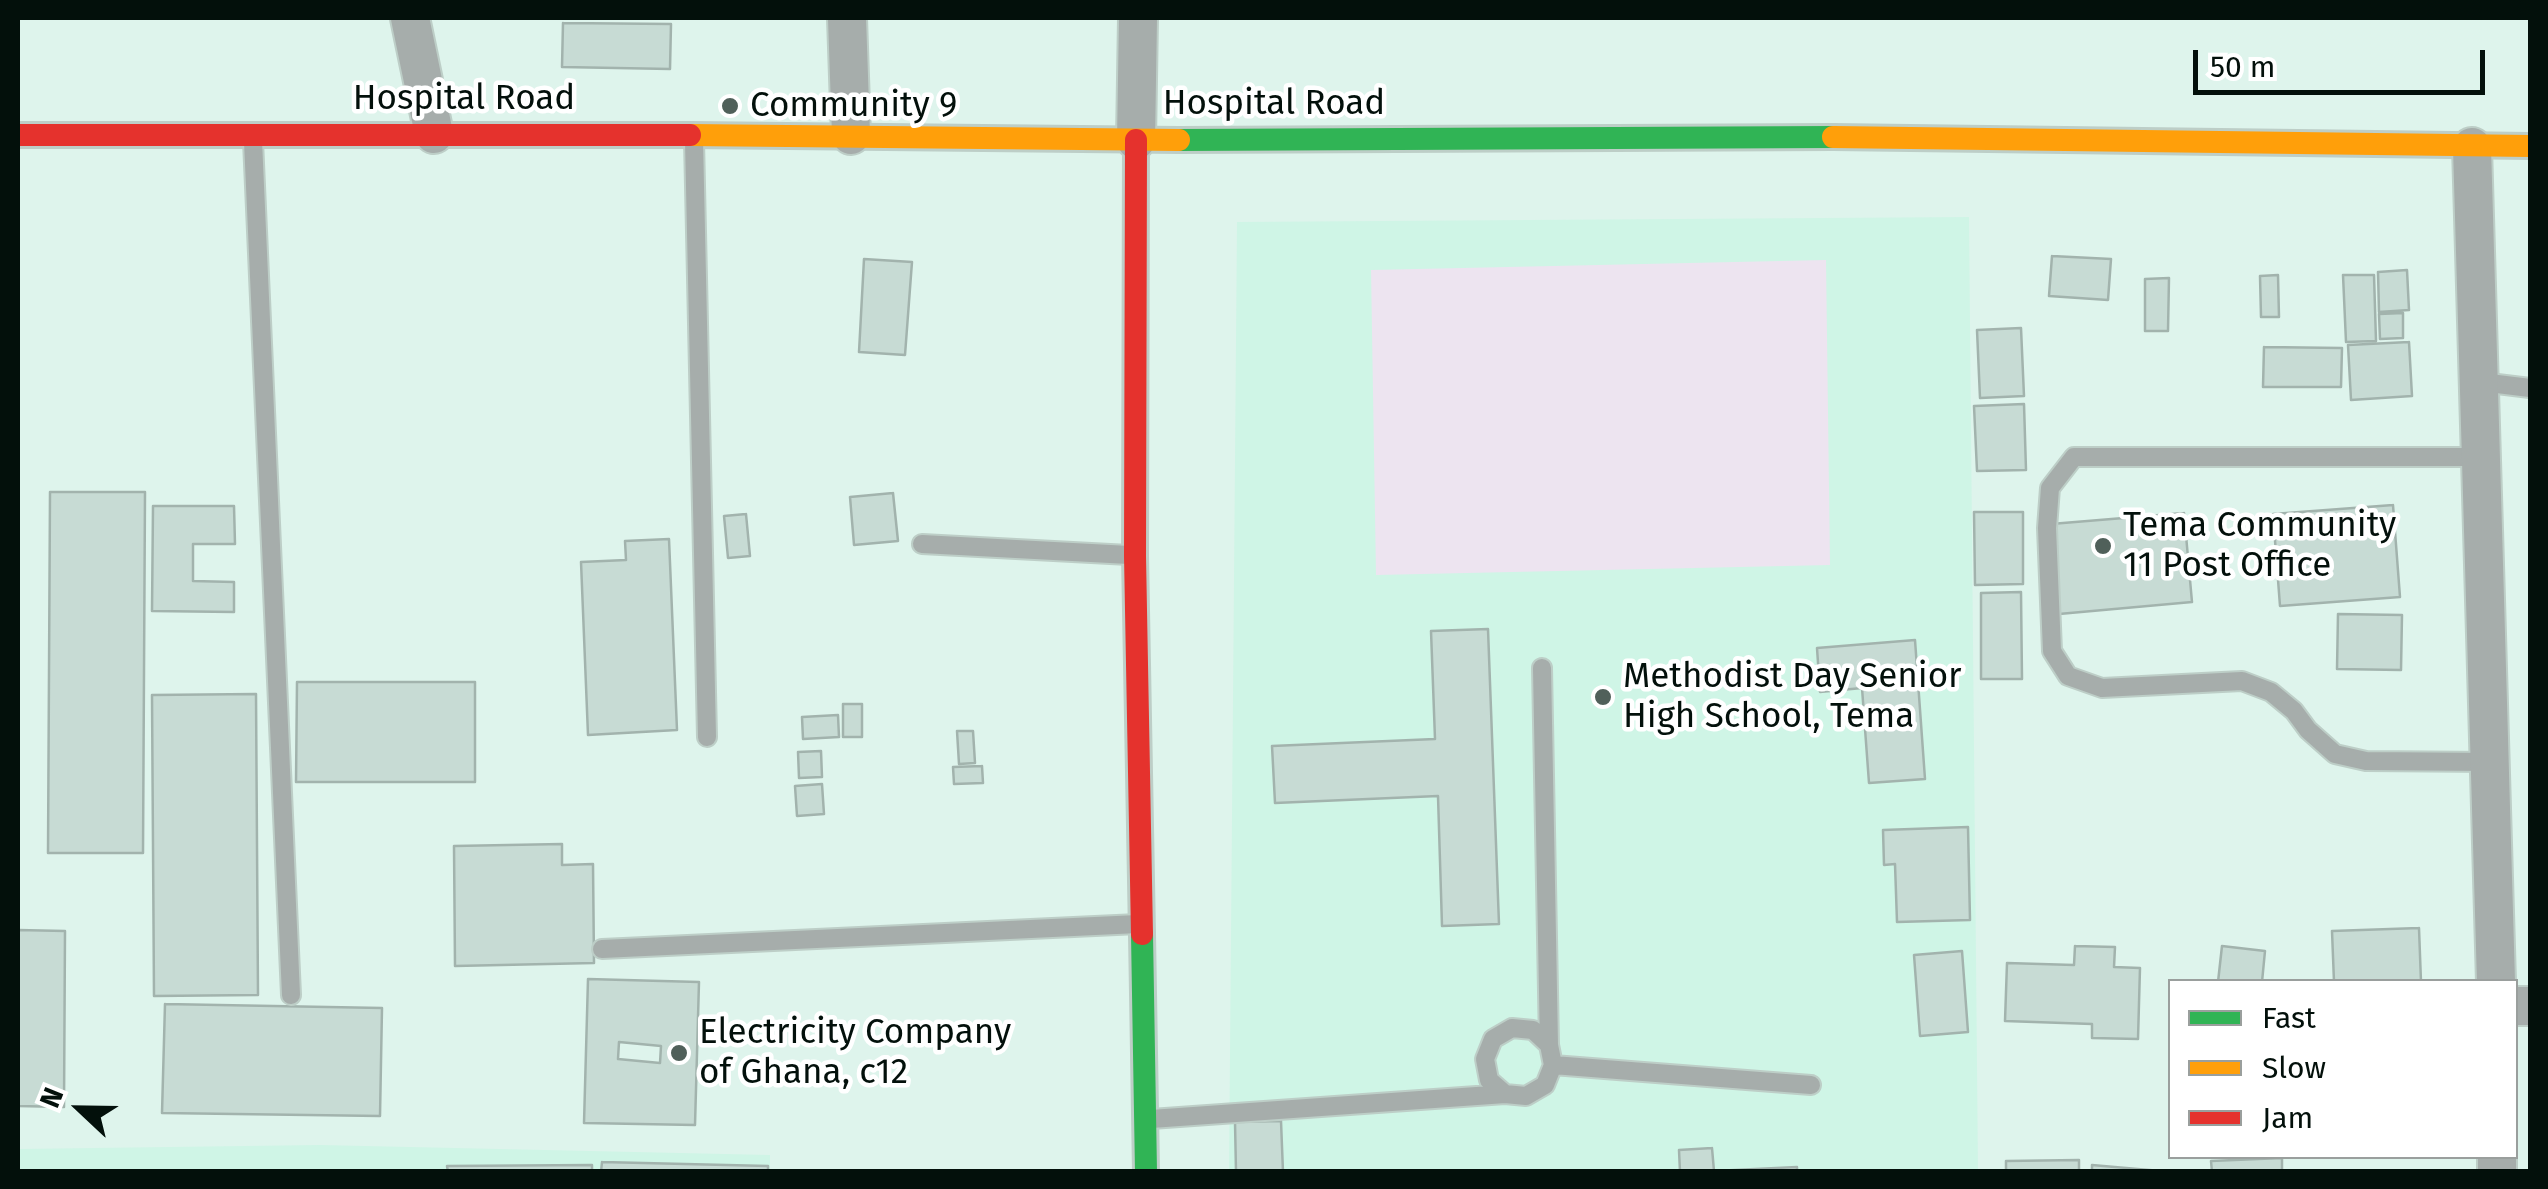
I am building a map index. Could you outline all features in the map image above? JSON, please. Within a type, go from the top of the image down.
[{"type":"main road","name":"Hospital Road","points":[[18,135],[851,135],[1136,140],[1792,136],[2530,146]]},
{"type":"main road","points":[[1136,140],[1135,556],[1146,1172]]},
{"type":"street","points":[[410,18],[434,134]]},
{"type":"street","points":[[848,18],[851,135]]},
{"type":"street","points":[[1136,140],[1138,18]]},
{"type":"street","points":[[2472,147],[2496,979]]},
{"type":"lane","points":[[253,134],[291,995]]},
{"type":"lane","points":[[694,135],[708,738]]},
{"type":"lane","points":[[2480,382],[2530,388]]},
{"type":"lane","points":[[2482,457],[2074,457],[2050,488],[2047,528],[2052,651],[2068,676],[2102,688],[2242,680],[2270,692],[2294,711],[2335,754],[2366,761],[2490,762]]},
{"type":"lane","points":[[922,544],[1135,556]]},
{"type":"lane","points":[[1146,1119],[1505,1094],[1526,1096],[1545,1085],[1553,1065],[1549,1044],[1542,668]]},
{"type":"lane","points":[[602,949],[1144,924]]},
{"type":"lane","points":[[1505,1094],[1489,1080],[1485,1058],[1494,1039],[1512,1028],[1533,1030],[1549,1044]]},
{"type":"lane","points":[[1553,1065],[1811,1085]]},
{"type":"shaded area","name":"Methodist Day Senior High School, Tema","points":[[1969,217],[1978,1171],[1229,1172],[1237,222]]},
{"type":"shaded area","points":[[1826,260],[1830,565],[1376,575],[1371,270]]},
{"type":"shaded area","points":[[320,1145],[770,1155],[770,1171],[18,1172],[18,1149]]},
{"type":"building","points":[[563,23],[671,24],[670,69],[562,67]]},
{"type":"building","points":[[2052,256],[2111,259],[2108,300],[2049,296]]},
{"type":"building","points":[[864,259],[912,262],[905,355],[859,352]]},
{"type":"building","points":[[2407,270],[2409,310],[2379,312],[2378,272]]},
{"type":"building","points":[[2278,275],[2279,317],[2261,317],[2260,276]]},
{"type":"building","points":[[2343,275],[2374,275],[2376,341],[2346,342]]},
{"type":"building","points":[[2169,278],[2168,331],[2145,331],[2145,279]]},
{"type":"building","points":[[2403,313],[2403,338],[2380,339],[2379,314]]},
{"type":"building","points":[[2021,328],[2024,396],[1980,398],[1977,330]]},
{"type":"building","points":[[2409,342],[2412,396],[2351,400],[2348,345]]},
{"type":"building","points":[[2264,347],[2342,348],[2341,387],[2263,387]]},
{"type":"building","points":[[2024,404],[2026,470],[1977,471],[1974,406]]},
{"type":"building","points":[[50,492],[145,492],[143,853],[48,853]]},
{"type":"building","points":[[893,493],[898,541],[854,545],[850,497]]},
{"type":"building","points":[[2393,505],[2400,597],[2280,606],[2273,514]]},
{"type":"building","points":[[153,506],[234,506],[235,544],[193,544],[193,581],[234,582],[234,612],[152,611]]},
{"type":"building","points":[[1974,512],[2023,512],[2023,584],[1975,585]]},
{"type":"building","points":[[2184,513],[2192,602],[2059,614],[2051,524]]},
{"type":"building","points":[[746,514],[750,556],[728,558],[724,516]]},
{"type":"building","points":[[669,539],[677,730],[588,735],[581,562],[626,560],[625,541]]},
{"type":"building","points":[[2021,592],[2022,679],[1981,679],[1981,593]]},
{"type":"building","points":[[2338,614],[2402,615],[2401,670],[2337,669]]},
{"type":"building","points":[[1488,629],[1499,924],[1442,926],[1438,796],[1275,803],[1272,746],[1435,739],[1431,631]]},
{"type":"building","points":[[1915,640],[1925,779],[1869,783],[1862,688],[1820,692],[1817,648]]},
{"type":"building","points":[[297,682],[475,682],[475,782],[296,782]]},
{"type":"building","points":[[256,694],[258,995],[154,996],[152,695]]},
{"type":"building","points":[[843,704],[862,704],[862,737],[843,737]]},
{"type":"building","points":[[838,715],[839,737],[803,739],[802,717]]},
{"type":"building","points":[[957,731],[973,731],[975,763],[959,764]]},
{"type":"building","points":[[821,751],[822,777],[799,778],[798,752]]},
{"type":"building","points":[[982,766],[983,783],[954,784],[953,767]]},
{"type":"building","points":[[822,784],[824,814],[797,816],[795,786]]},
{"type":"building","points":[[1968,827],[1970,920],[1897,922],[1895,864],[1884,865],[1883,830]]},
{"type":"building","points":[[562,844],[562,865],[593,864],[594,963],[455,966],[454,846]]},
{"type":"building","points":[[2419,928],[2421,979],[2334,979],[2332,931]]},
{"type":"building","points":[[18,930],[65,931],[64,1107],[18,1106]]},
{"type":"building","points":[[2075,946],[2115,947],[2114,967],[2140,968],[2138,1039],[2092,1038],[2092,1024],[2005,1021],[2007,963],[2074,965]]},
{"type":"building","points":[[2222,946],[2265,951],[2262,979],[2218,979]]},
{"type":"building","points":[[1962,951],[1968,1032],[1920,1036],[1914,955]]},
{"type":"building","name":"Electricity Company of Ghana, c12","points":[[588,979],[699,982],[695,1125],[584,1123]],"holes":[[[619,1042],[661,1046],[660,1063],[618,1059]]]},
{"type":"building","points":[[165,1004],[382,1008],[380,1116],[162,1113]]},
{"type":"building","points":[[1281,1121],[1283,1172],[1236,1172],[1235,1122]]},
{"type":"building","points":[[1712,1148],[1714,1171],[1797,1167],[1797,1172],[1680,1172],[1679,1150]]},
{"type":"building","points":[[2282,1159],[2282,1172],[2212,1172],[2211,1161]]},
{"type":"building","points":[[2079,1160],[2079,1172],[2006,1172],[2006,1161]]},
{"type":"building","points":[[602,1162],[768,1166],[768,1172],[601,1172]]},
{"type":"building","points":[[592,1165],[592,1172],[448,1172],[447,1166]]},
{"type":"building","points":[[2092,1165],[2172,1172],[2092,1172]]},
{"type":"traffic: fast","points":[[1179,140],[1833,137]]},
{"type":"traffic: fast","points":[[1142,934],[1146,1172]]},
{"type":"traffic: slow","points":[[690,135],[1179,140]]},
{"type":"traffic: slow","points":[[1833,137],[2530,146]]},
{"type":"traffic: jam","points":[[18,135],[690,135]]},
{"type":"traffic: jam","points":[[1136,140],[1135,556],[1142,934]]},
{"type":"place","name":"Community 9","points":[[730,106]]},
{"type":"place","name":"Tema Community 11 Post Office","points":[[2103,546]]},
{"type":"place","name":"Methodist Day Senior High School, Tema","points":[[1603,697]]},
{"type":"place","name":"Electricity Company of Ghana, c12","points":[[679,1053]]}]
